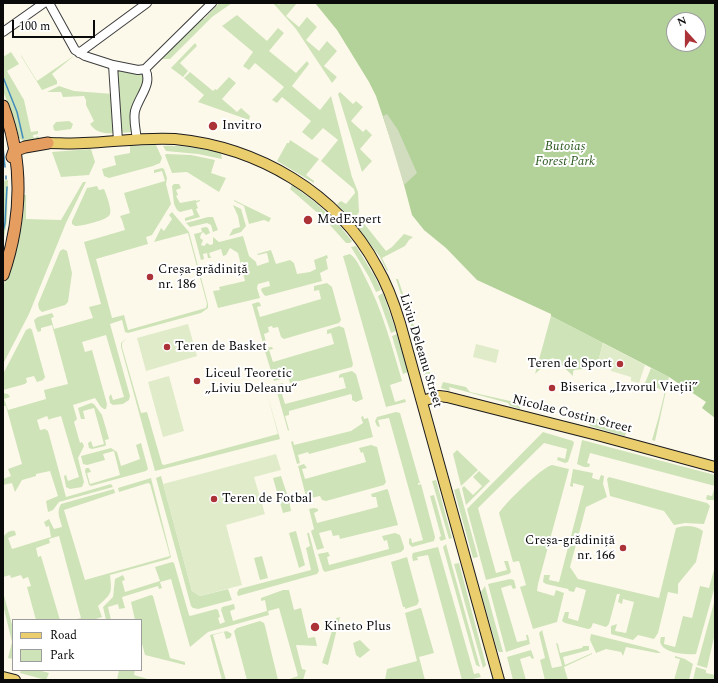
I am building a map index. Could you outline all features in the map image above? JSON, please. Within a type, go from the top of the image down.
[{"type":"highway","points":[[3,99],[14,135],[18,141],[47,147]]},
{"type":"highway","points":[[3,106],[15,150],[18,179],[16,228],[6,256]]},
{"type":"highway","points":[[3,115],[10,144],[15,150]]},
{"type":"highway","points":[[3,125],[10,158],[13,195],[11,221],[3,275]]},
{"type":"highway","points":[[15,150],[47,147]]},
{"type":"highway","points":[[6,256],[16,235],[21,202],[19,162],[21,156],[27,152],[47,147]]},
{"type":"highway","points":[[3,267],[14,223],[15,190],[12,155],[15,150]]},
{"type":"main road","name":"Liviu Deleanu Street","points":[[47,147],[83,143],[173,139],[209,144],[253,157],[284,173],[312,191],[349,227],[377,266],[392,299],[400,323],[498,680]]},
{"type":"main road","name":"Nicolae Costin Street","points":[[422,400],[439,396],[448,397],[715,467]]},
{"type":"main road","points":[[3,677],[15,680]]},
{"type":"street","points":[[3,32],[44,3]]},
{"type":"street","points":[[49,3],[72,45],[79,53],[113,65],[138,70],[145,69],[212,3]]},
{"type":"street","points":[[79,53],[147,3]]},
{"type":"street","points":[[113,65],[118,141]]},
{"type":"street","points":[[137,140],[134,114],[148,81],[148,76],[145,69]]},
{"type":"green space","points":[[219,3],[232,3],[212,17],[170,59],[162,59],[167,54],[165,52],[199,18],[204,19]]},
{"type":"green space","points":[[273,3],[277,3],[279,5],[281,3],[297,3],[286,16],[299,27],[307,17],[317,27],[306,40],[319,51],[327,41],[337,51],[324,66],[337,77],[332,83],[296,29]]},
{"type":"green space","name":"Butoiaș Forest Park","points":[[315,3],[715,3],[715,418],[702,408],[706,402],[669,377],[551,316],[551,314],[477,280],[446,248],[424,230],[412,215],[398,162],[376,96],[337,30]]},
{"type":"green space","points":[[237,15],[267,41],[278,28],[284,33],[269,51],[296,73],[307,61],[309,64],[292,86],[320,110],[331,96],[352,177],[358,192],[359,212],[353,221],[337,204],[341,201],[346,204],[355,193],[354,189],[321,161],[338,140],[323,128],[312,140],[302,132],[311,121],[282,97],[277,103],[272,100],[284,87],[255,63],[249,70],[243,66],[253,52],[222,26]]},
{"type":"green space","points":[[195,43],[197,46],[180,63],[188,71],[183,77],[171,68]]},
{"type":"green space","points":[[11,52],[19,64],[7,71],[24,100],[31,132],[38,131],[38,134],[33,135],[33,137],[35,138],[38,136],[40,140],[23,141],[19,138],[15,121],[3,91],[3,57]]},
{"type":"green space","points":[[21,55],[37,81],[75,55],[52,74],[57,81],[57,84],[42,90]]},
{"type":"green space","points":[[118,70],[140,73],[145,76],[133,132],[120,133]]},
{"type":"green space","points":[[190,72],[213,91],[215,89],[217,90],[229,77],[236,83],[222,99],[237,112],[241,108],[250,116],[249,120],[198,102],[204,95],[184,78]]},
{"type":"green space","points":[[59,86],[74,91],[113,94],[115,133],[101,132],[92,127],[90,124],[94,121],[86,105],[84,96],[63,97],[61,92],[47,92]]},
{"type":"green space","points":[[340,92],[353,104],[356,101],[363,107],[351,121],[363,132],[366,129],[372,135],[360,149],[372,161],[362,172],[338,94]]},
{"type":"green space","points":[[387,114],[398,130],[417,173],[404,185],[383,116]]},
{"type":"green space","points":[[69,121],[73,124],[71,129],[54,130],[53,126],[56,122]]},
{"type":"green space","points":[[290,140],[319,159],[306,175],[314,181],[314,183],[277,161]]},
{"type":"green space","points":[[156,145],[162,158],[160,163],[109,178],[104,176],[102,169],[116,165],[114,156],[130,153],[130,146]]},
{"type":"green space","points":[[163,146],[185,147],[221,153],[222,159],[198,154],[166,151]]},
{"type":"green space","points":[[91,149],[95,162],[89,175],[61,177],[52,152]]},
{"type":"green space","points":[[165,155],[191,155],[215,160],[211,173],[226,178],[219,192],[187,172],[172,173]]},
{"type":"green space","points":[[164,169],[167,178],[166,184],[171,204],[152,235],[146,237],[148,244],[96,259],[112,318],[124,315],[128,330],[206,308],[207,304],[188,233],[154,242],[161,228],[164,231],[172,219],[169,215],[172,212],[189,232],[208,304],[208,308],[201,313],[128,333],[125,332],[122,320],[110,324],[130,396],[129,400],[123,404],[113,405],[110,403],[109,397],[111,394],[113,400],[124,397],[106,335],[82,342],[85,352],[92,350],[107,404],[106,409],[104,409],[95,398],[73,405],[77,419],[74,422],[80,443],[82,442],[84,446],[78,458],[84,482],[82,487],[70,489],[66,487],[64,476],[66,475],[68,481],[79,477],[61,416],[49,420],[47,416],[37,420],[40,430],[45,429],[48,431],[66,497],[111,484],[113,487],[59,502],[53,510],[48,512],[46,501],[58,496],[50,471],[36,474],[36,476],[22,480],[15,492],[12,483],[3,485],[3,479],[11,476],[8,469],[22,464],[6,406],[3,406],[3,393],[8,394],[10,397],[4,399],[8,410],[46,399],[44,390],[68,384],[52,325],[41,328],[41,331],[38,332],[34,320],[38,317],[52,313],[54,317],[51,318],[54,329],[93,318],[89,307],[101,304],[84,242],[125,230],[120,216],[130,213],[124,193],[165,181],[162,171],[154,173],[154,170]]},
{"type":"green space","points":[[8,180],[7,221],[3,244],[3,181]]},
{"type":"green space","points":[[83,182],[86,182],[66,223],[29,314],[3,364],[3,287],[21,230],[24,210],[23,195],[26,195],[26,219],[61,220]]},
{"type":"green space","points":[[174,184],[179,184],[181,188],[176,190],[178,195],[176,196],[180,203],[200,200],[196,203],[198,208],[196,209],[200,217],[185,221],[185,218],[194,215],[192,209],[180,212],[177,210],[174,204],[172,186]]},
{"type":"green space","points":[[292,185],[316,203],[331,217],[327,221],[290,189]]},
{"type":"green space","points":[[97,186],[99,190],[104,189],[110,205],[110,214],[105,218],[89,224],[75,226],[72,224],[72,221],[87,188]]},
{"type":"green space","points":[[234,200],[271,218],[269,222],[264,220],[249,224],[244,206]]},
{"type":"green space","points":[[233,205],[241,209],[246,226],[241,232],[229,236],[233,229],[240,227],[238,216]]},
{"type":"green space","points":[[213,217],[218,230],[213,232],[211,225],[207,223],[190,227],[186,223]]},
{"type":"green space","points":[[335,220],[352,241],[350,243],[346,243],[329,224]]},
{"type":"green space","points":[[362,221],[386,251],[392,247],[404,234],[413,237],[405,246],[382,258],[388,270],[387,271],[380,257],[356,225]]},
{"type":"green space","points":[[206,227],[210,233],[206,235],[203,232],[201,234],[200,238],[203,240],[201,245],[204,246],[207,243],[210,245],[213,244],[213,237],[219,242],[243,236],[249,256],[256,262],[257,266],[269,262],[267,253],[257,254],[271,250],[276,264],[290,260],[294,263],[297,274],[310,272],[316,269],[314,260],[327,255],[328,258],[326,259],[328,269],[320,273],[322,281],[266,296],[261,290],[262,288],[270,286],[269,281],[258,284],[257,288],[260,298],[218,308],[213,291],[220,290],[219,287],[245,281],[238,253],[230,248],[226,255],[223,256],[221,249],[209,253],[211,258],[208,258],[207,253],[203,254],[204,259],[201,260],[194,234],[202,232],[201,228]]},
{"type":"green space","points":[[356,246],[375,277],[381,290],[376,292],[351,247]]},
{"type":"green space","points":[[63,249],[67,251],[72,273],[68,302],[65,305],[42,312],[39,309],[38,304],[60,251]]},
{"type":"green space","points":[[350,254],[359,264],[371,289],[382,315],[390,341],[402,381],[390,385],[395,402],[405,399],[406,402],[386,407],[343,256]]},
{"type":"green space","points":[[396,279],[398,279],[431,376],[425,379],[423,372],[425,370]]},
{"type":"green space","points":[[327,283],[332,287],[341,320],[339,323],[284,339],[281,337],[278,327],[268,327],[269,332],[264,334],[266,342],[263,343],[252,304],[258,302],[260,303],[261,306],[257,307],[260,317],[321,299],[319,290],[314,291],[314,286]]},
{"type":"green space","points":[[383,293],[396,331],[391,333],[378,296]]},
{"type":"green space","points":[[551,316],[603,343],[598,362],[585,359],[583,369],[574,370],[573,376],[552,358],[535,374]]},
{"type":"green space","name":"Teren de Basket","points":[[188,324],[197,356],[146,371],[137,338]]},
{"type":"green space","points":[[339,326],[344,328],[353,364],[352,367],[292,383],[290,383],[288,377],[274,381],[264,348],[272,347],[273,349],[269,350],[273,362],[334,344],[331,333],[327,334],[327,330]]},
{"type":"green space","points":[[30,328],[32,330],[45,377],[43,380],[37,382],[34,376],[26,378],[27,382],[25,384],[3,390],[3,374],[26,330]]},
{"type":"green space","points":[[397,334],[408,372],[403,374],[392,336]]},
{"type":"green space","points":[[127,338],[122,343],[122,347],[141,413],[147,412],[162,464],[164,465],[278,434],[266,390],[280,439],[155,471],[121,347],[121,343]]},
{"type":"green space","name":"Teren de Sport","points":[[603,343],[645,365],[639,383],[631,381],[631,377],[597,365]]},
{"type":"green space","points":[[476,344],[499,350],[496,363],[473,357]]},
{"type":"green space","points":[[651,368],[669,377],[655,441],[652,440],[665,391],[645,383]]},
{"type":"green space","points":[[352,371],[356,374],[363,399],[356,402],[352,400],[351,394],[289,411],[289,415],[285,416],[288,431],[275,385],[283,383],[285,393],[282,394],[285,404],[346,388],[343,377],[339,378],[339,376],[340,374]]},
{"type":"green space","points":[[169,376],[184,431],[163,437],[148,382]]},
{"type":"green space","points":[[443,382],[466,387],[470,392],[519,403],[520,408],[519,410],[518,408],[510,406],[508,403],[449,387],[450,391],[441,388]]},
{"type":"green space","points":[[91,403],[94,404],[102,415],[109,439],[105,440],[105,446],[92,449],[89,448],[88,443],[91,441],[93,447],[104,444],[94,408],[83,411],[85,419],[81,419],[78,408]]},
{"type":"green space","points":[[396,412],[400,413],[420,483],[418,483],[418,485],[421,484],[435,537],[434,541],[412,547],[409,544],[409,539],[411,538],[412,543],[423,540],[389,418],[378,420],[380,427],[377,426],[375,421],[377,417]]},
{"type":"green space","points":[[363,416],[364,419],[368,418],[373,437],[309,454],[308,452],[298,455],[300,463],[297,464],[291,442],[293,441],[294,445],[351,431],[363,423],[361,417]]},
{"type":"green space","points":[[592,417],[627,428],[625,436],[590,426],[589,423]]},
{"type":"green space","points":[[543,432],[573,441],[574,443],[568,462],[565,463],[557,460],[558,457],[565,459],[567,449],[544,443],[478,508],[496,573],[507,570],[504,561],[508,561],[511,572],[509,574],[486,580],[467,509]]},
{"type":"green space","points":[[582,440],[715,475],[715,486],[590,453],[587,463],[590,464],[589,467],[584,467],[577,464]]},
{"type":"green space","points":[[141,443],[148,469],[146,471],[91,486],[89,485],[85,471],[86,468],[89,468],[91,472],[87,473],[90,484],[120,475],[114,451],[103,454],[105,460],[87,465],[83,464],[81,456],[111,448],[117,452],[121,466],[140,459],[136,445]]},
{"type":"green space","points":[[371,445],[377,447],[386,482],[384,485],[326,501],[322,500],[320,496],[311,498],[312,502],[308,504],[298,466],[304,464],[307,468],[302,469],[305,479],[366,462],[363,452],[361,453],[359,448]]},
{"type":"green space","points":[[457,450],[478,470],[461,486],[453,454]]},
{"type":"green space","points":[[276,454],[281,470],[254,477],[265,514],[226,525],[242,585],[200,596],[192,591],[163,484]]},
{"type":"green space","points":[[552,465],[569,469],[537,591],[554,596],[556,590],[564,593],[557,622],[533,629],[520,587],[526,585],[519,561],[513,562],[499,513],[524,486],[540,472]]},
{"type":"green space","points":[[573,469],[593,473],[592,478],[599,480],[601,475],[604,476],[603,484],[607,497],[586,507],[570,567],[578,579],[659,598],[676,528],[690,526],[703,531],[696,562],[678,584],[678,594],[668,592],[658,633],[654,639],[638,635],[633,640],[611,634],[611,626],[617,624],[615,631],[626,633],[634,602],[623,599],[622,604],[618,602],[620,594],[617,594],[609,624],[606,627],[593,623],[591,628],[588,629],[565,623],[562,621],[565,612],[569,612],[568,618],[578,621],[586,590],[576,587],[574,592],[543,582],[544,575],[550,575],[549,580],[559,582],[584,486],[573,483],[573,487],[570,486]]},
{"type":"green space","points":[[479,471],[490,481],[466,505],[462,488],[464,486],[473,495],[482,486],[473,477]]},
{"type":"green space","points":[[161,476],[192,591],[200,596],[228,589],[232,600],[198,609],[191,606],[156,478]]},
{"type":"green space","points":[[281,476],[291,511],[283,513],[273,478]]},
{"type":"green space","points":[[609,477],[707,503],[710,506],[704,524],[685,523],[674,525],[664,511],[610,496],[607,479]]},
{"type":"green space","points":[[151,478],[171,557],[110,575],[110,593],[98,606],[102,617],[96,619],[77,619],[81,618],[59,536],[49,539],[50,543],[36,548],[38,557],[41,556],[60,619],[36,619],[27,587],[31,586],[28,577],[23,579],[21,575],[11,578],[10,575],[3,577],[3,537],[10,531],[15,531],[16,535],[8,538],[12,549],[51,537],[49,526],[46,527],[44,522],[49,519],[54,529],[62,527],[59,518],[61,504],[114,489],[115,493],[64,510],[85,580],[170,556],[150,484],[148,483],[119,492],[118,488]]},
{"type":"green space","points":[[436,480],[452,538],[449,539],[432,481]]},
{"type":"green space","points":[[715,486],[715,500],[706,499],[707,495],[712,496]]},
{"type":"green space","points":[[459,488],[478,557],[473,558],[454,490]]},
{"type":"green space","points":[[387,489],[398,525],[340,539],[339,535],[333,536],[331,530],[319,533],[324,548],[317,550],[311,531],[314,529],[309,509],[318,509],[318,511],[314,513],[317,523],[378,507],[376,497],[372,497],[371,494]]},
{"type":"green space","points":[[434,495],[446,539],[441,541],[439,538],[441,536],[430,496]]},
{"type":"green space","points":[[296,531],[305,565],[299,568],[289,533]]},
{"type":"green space","points":[[307,533],[309,533],[319,571],[317,574],[238,596],[237,593],[239,589],[311,570],[306,548],[310,546]]},
{"type":"green space","points":[[395,533],[400,535],[404,547],[401,552],[325,572],[323,570],[318,554],[328,552],[330,556],[327,557],[329,565],[389,549],[387,540],[384,541],[382,536]]},
{"type":"green space","points":[[446,544],[480,667],[476,665],[443,547]]},
{"type":"green space","points":[[438,547],[474,674],[479,673],[481,677],[462,680],[428,555],[417,557],[418,560],[413,561],[413,553]]},
{"type":"green space","points":[[262,556],[268,578],[260,580],[254,558]]},
{"type":"green space","points":[[407,557],[419,601],[417,605],[405,609],[405,607],[403,607],[391,562]]},
{"type":"green space","points":[[172,562],[174,563],[189,615],[216,609],[218,610],[220,617],[218,618],[220,624],[225,622],[221,610],[222,607],[234,604],[235,609],[230,611],[233,621],[267,611],[265,600],[261,601],[261,598],[283,590],[289,590],[294,610],[301,608],[308,638],[315,637],[317,646],[296,645],[302,669],[306,670],[303,680],[287,680],[298,676],[279,608],[268,611],[269,615],[208,632],[190,647],[171,579],[160,582],[162,588],[159,589],[158,586],[122,597],[125,608],[119,609],[118,604],[108,607],[111,619],[106,619],[103,607],[113,597],[115,579],[123,575],[125,580],[122,581],[125,592],[160,581],[155,567]]},
{"type":"green space","points":[[459,563],[486,665],[483,668],[454,564]]},
{"type":"green space","points":[[715,566],[715,586],[696,654],[685,654],[667,650],[660,642],[661,637],[665,637],[664,644],[675,647],[683,616],[692,618],[700,586],[709,588]]},
{"type":"green space","points":[[510,579],[514,580],[516,588],[513,589],[511,585],[501,588],[517,642],[527,640],[526,635],[528,635],[530,644],[506,652],[488,584]]},
{"type":"green space","points":[[485,586],[503,652],[499,652],[497,649],[481,592]]},
{"type":"green space","points":[[3,592],[12,624],[12,642],[3,605]]},
{"type":"green space","points":[[151,595],[153,596],[170,658],[185,662],[185,665],[145,655],[142,644],[142,619],[135,619],[131,602]]},
{"type":"green space","points":[[715,599],[715,633],[707,668],[697,665]]},
{"type":"green space","points":[[421,608],[434,653],[419,657],[425,680],[385,680],[387,669],[417,661],[405,613]]},
{"type":"green space","points":[[340,617],[328,665],[322,663],[336,618]]},
{"type":"green space","points":[[260,621],[264,623],[265,626],[278,680],[247,680],[234,631],[237,628]]},
{"type":"green space","points":[[542,630],[552,668],[562,666],[556,643],[558,644],[560,653],[582,648],[583,646],[589,646],[589,650],[563,657],[565,665],[592,653],[564,667],[568,680],[545,680],[540,660],[545,658],[539,633]]},
{"type":"green space","points":[[227,631],[232,634],[230,638],[226,639],[224,632],[213,635],[226,680],[222,680],[210,635]]},
{"type":"green space","points":[[591,634],[656,650],[661,653],[626,647],[623,656],[621,652],[606,649],[596,653],[590,640]]},
{"type":"green space","points":[[360,640],[370,650],[360,658],[356,655],[353,643]]},
{"type":"green space","points":[[12,642],[12,659],[8,658]]},
{"type":"green space","points":[[531,650],[534,658],[532,659],[530,656],[520,659],[526,680],[513,680],[507,657]]},
{"type":"green space","points":[[675,656],[685,659],[693,664],[689,680],[674,680],[680,659],[675,658]]},
{"type":"green space","points":[[696,667],[706,670],[706,673],[715,675],[715,680],[693,680]]},
{"type":"green space","points":[[21,671],[42,671],[49,673],[46,680],[20,673]]},
{"type":"green space","points":[[119,671],[135,671],[134,675],[151,680],[117,680]]},
{"type":"waterway","points":[[3,77],[17,112],[23,138]]},
{"type":"waterway","points":[[3,147],[5,167]]},
{"type":"waterway","points":[[3,232],[7,187]]},
{"type":"place","name":"Invitro","points":[[213,126]]},
{"type":"place","name":"MedExpert","points":[[308,220]]},
{"type":"place","name":"Creșa-grădiniță nr. 186","points":[[150,277]]},
{"type":"place","name":"Teren de Basket","points":[[167,347]]},
{"type":"place","name":"Teren de Sport","points":[[620,364]]},
{"type":"place","name":"Liceul Teoretic „Liviu Deleanu“","points":[[197,381]]},
{"type":"place","name":"Biserica „Izvorul Vieții”","points":[[552,388]]},
{"type":"place","name":"Teren de Fotbal","points":[[214,499]]},
{"type":"place","name":"Creșa-grădiniță nr. 166","points":[[623,548]]},
{"type":"place","name":"Kineto Plus","points":[[315,627]]}]
